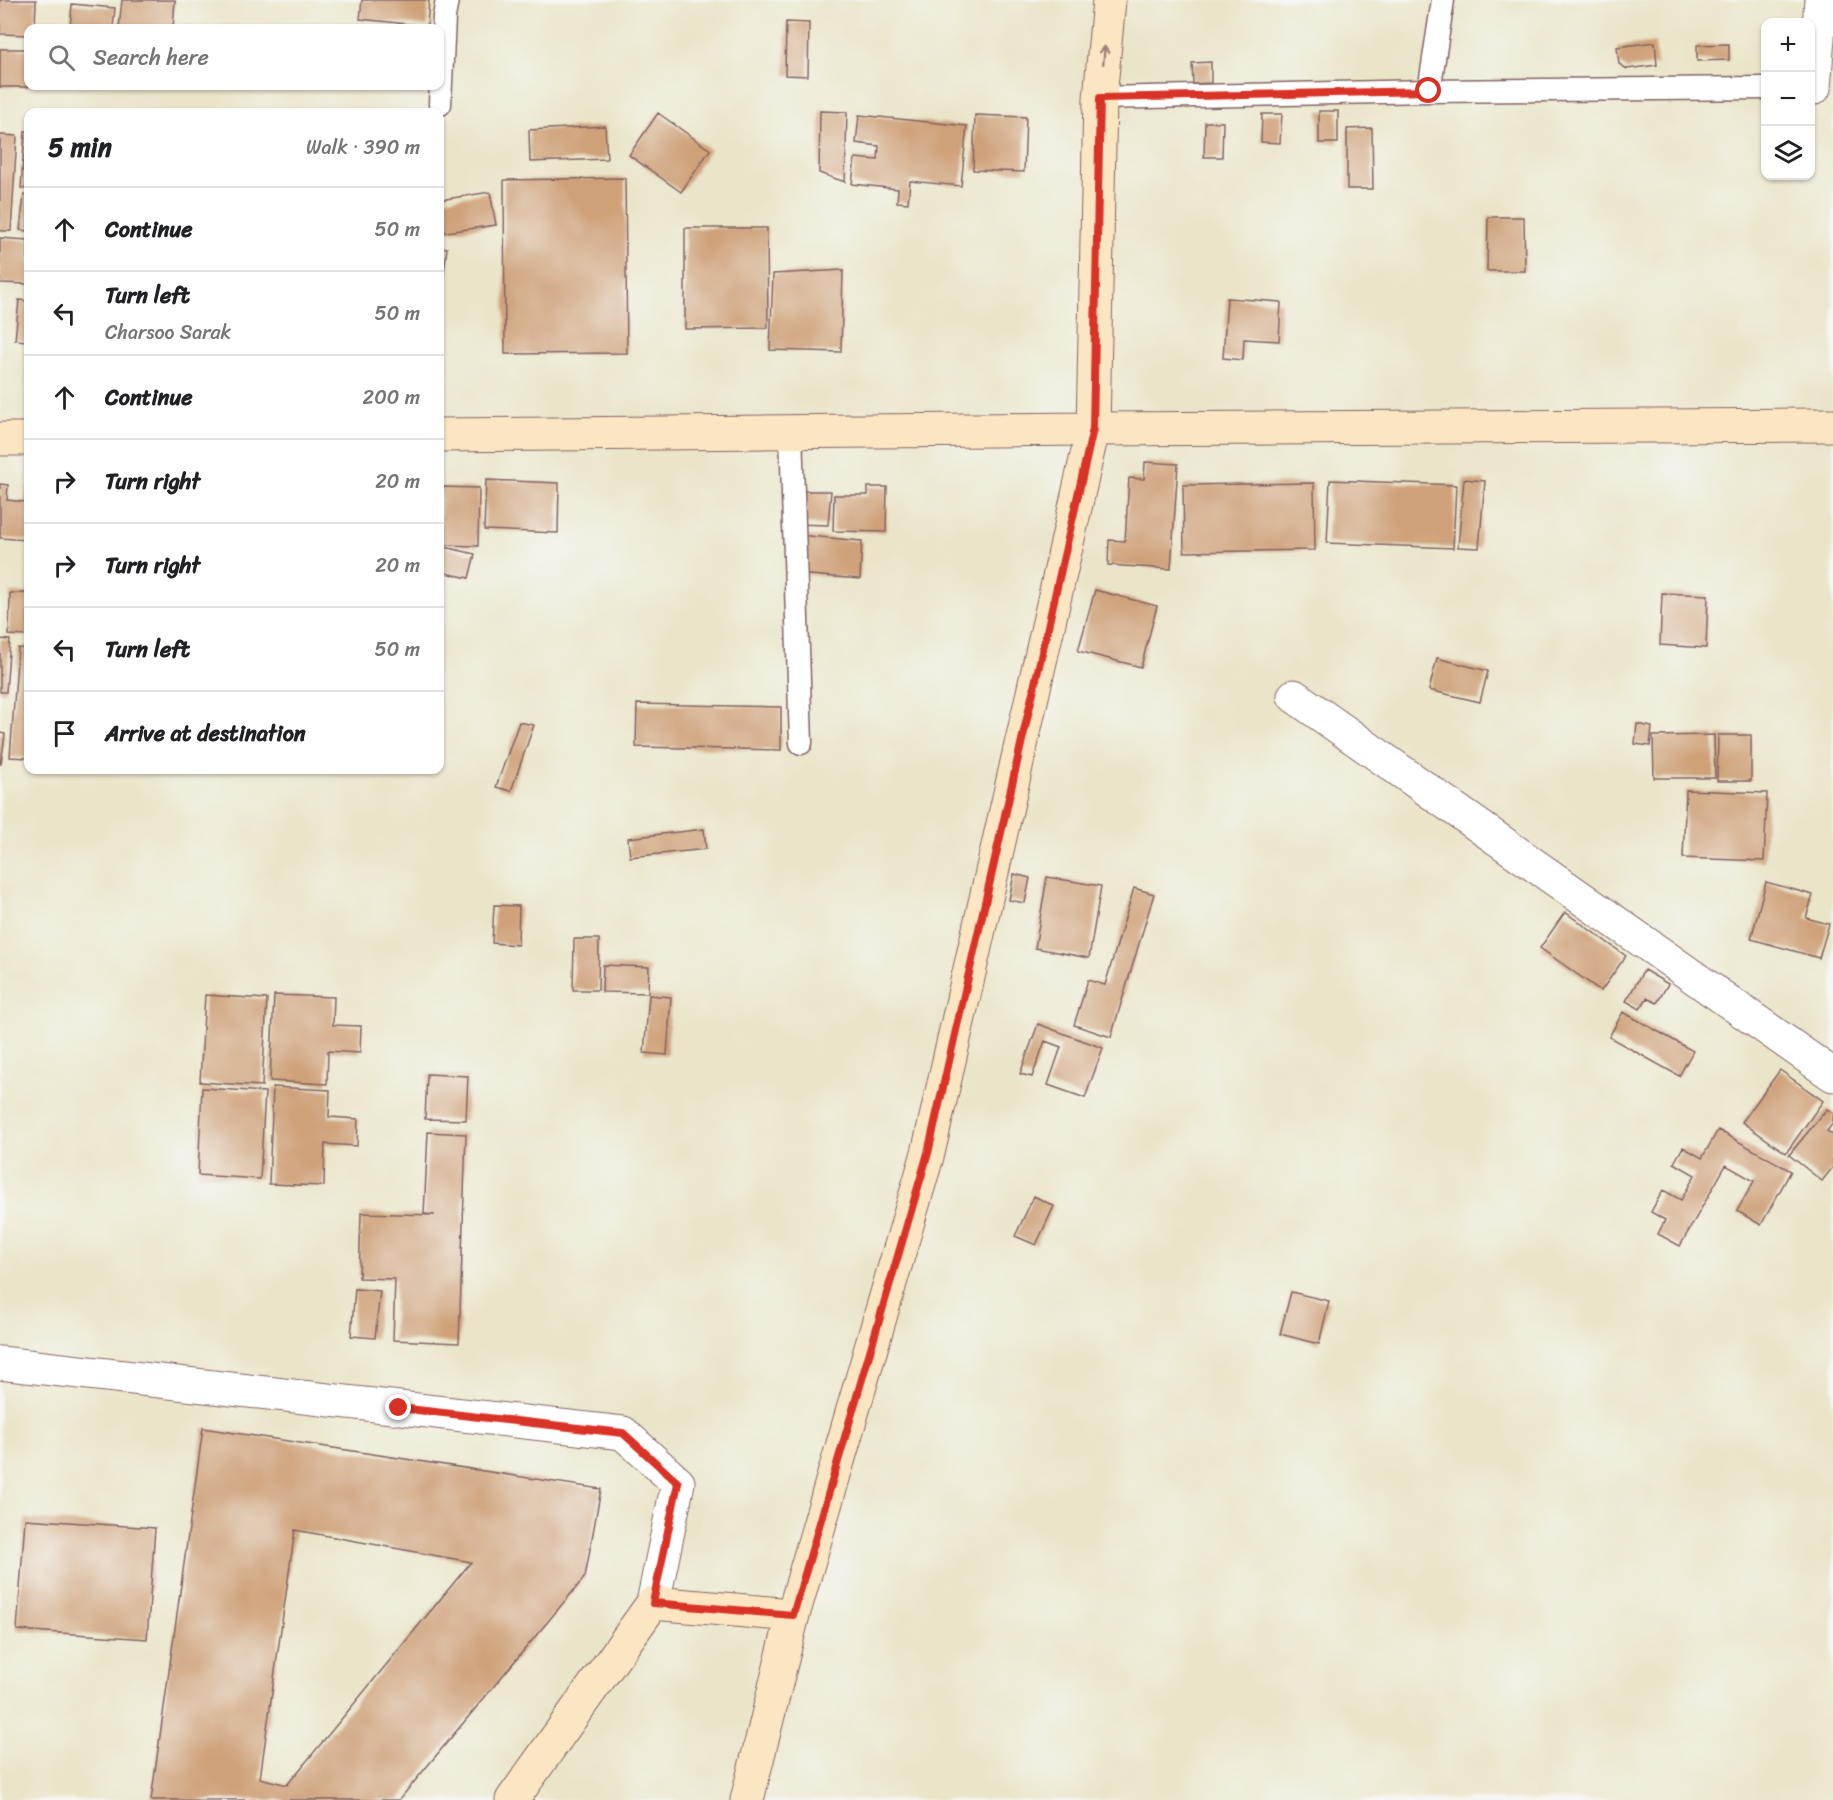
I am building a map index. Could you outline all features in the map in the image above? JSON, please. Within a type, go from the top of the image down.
[{"type":"main road","points":[[747,1800],[793,1615],[928,1153],[1093,429],[1100,98],[1109,0]]},
{"type":"main road","points":[[444,435],[1833,425]]},
{"type":"main road","points":[[0,439],[24,439]]},
{"type":"main road","points":[[512,1800],[653,1603],[793,1615]]},
{"type":"street","points":[[1819,88],[1821,0]]},
{"type":"street","points":[[1294,696],[1833,1075]]},
{"type":"street","points":[[0,1363],[623,1433],[678,1483],[653,1603]]},
{"type":"lane","points":[[444,24],[447,0]]},
{"type":"lane","points":[[1429,91],[1443,0]]},
{"type":"lane","points":[[1100,98],[1429,91],[1761,88]]},
{"type":"lane","points":[[440,104],[441,90]]},
{"type":"lane","points":[[792,431],[801,743]]},
{"type":"building","points":[[0,0],[36,0],[35,24],[24,24],[24,35],[0,34]]},
{"type":"building","points":[[122,0],[175,0],[173,24],[119,24]]},
{"type":"building","points":[[362,0],[429,0],[427,24],[360,19]]},
{"type":"building","points":[[72,4],[115,8],[113,24],[70,24]]},
{"type":"building","points":[[786,22],[809,23],[808,76],[785,75]]},
{"type":"building","points":[[1655,42],[1657,65],[1627,69],[1619,64],[1617,47]]},
{"type":"building","points":[[1729,44],[1729,60],[1697,61],[1697,45]]},
{"type":"building","points":[[0,49],[24,49],[24,87],[0,87]]},
{"type":"building","points":[[1211,62],[1211,83],[1193,84],[1192,63]]},
{"type":"building","points":[[820,111],[847,112],[845,182],[819,173]]},
{"type":"building","points":[[1319,111],[1338,111],[1338,143],[1319,143]]},
{"type":"building","points":[[658,113],[710,150],[681,192],[629,155]]},
{"type":"building","points":[[1262,114],[1282,114],[1280,143],[1261,142]]},
{"type":"building","points":[[859,115],[967,126],[961,186],[910,181],[908,203],[897,202],[898,189],[852,184],[855,158],[878,160],[879,146],[856,143]]},
{"type":"building","points":[[975,115],[1026,117],[1024,172],[973,170]]},
{"type":"building","points":[[1205,122],[1223,122],[1222,157],[1204,157]]},
{"type":"building","points":[[605,126],[607,159],[530,162],[529,130]]},
{"type":"building","points":[[1372,128],[1373,189],[1347,189],[1347,129]]},
{"type":"building","points":[[0,135],[17,136],[11,231],[0,231]]},
{"type":"building","points":[[24,145],[24,188],[21,188]]},
{"type":"building","points":[[625,178],[627,353],[505,354],[504,180]]},
{"type":"building","points":[[490,192],[496,225],[444,232],[444,199]]},
{"type":"building","points":[[24,195],[24,230],[20,230]]},
{"type":"building","points":[[1488,217],[1524,217],[1525,271],[1487,271]]},
{"type":"building","points":[[685,228],[767,228],[768,328],[685,329]]},
{"type":"building","points":[[0,238],[24,240],[24,284],[0,283]]},
{"type":"building","points":[[444,248],[447,248],[444,272]]},
{"type":"building","points":[[843,270],[841,352],[770,350],[773,274]]},
{"type":"building","points":[[1227,298],[1281,302],[1279,341],[1244,339],[1243,360],[1223,358]]},
{"type":"building","points":[[19,300],[24,301],[24,341],[15,340]]},
{"type":"building","points":[[1145,462],[1178,464],[1171,569],[1108,565],[1109,540],[1125,541],[1129,478],[1144,479]]},
{"type":"building","points":[[1464,479],[1485,481],[1479,548],[1458,547]]},
{"type":"building","points":[[486,480],[559,483],[558,533],[484,530]]},
{"type":"building","points":[[1330,480],[1456,485],[1453,548],[1327,543]]},
{"type":"building","points":[[1314,483],[1315,550],[1184,552],[1183,485]]},
{"type":"building","points":[[0,484],[8,485],[7,500],[24,502],[24,540],[0,538]]},
{"type":"building","points":[[444,487],[479,488],[478,546],[444,545]]},
{"type":"building","points":[[868,487],[887,487],[886,532],[833,531],[834,495],[868,495]]},
{"type":"building","points":[[796,491],[831,491],[828,525],[795,524]]},
{"type":"building","points":[[798,535],[862,541],[860,579],[798,574]]},
{"type":"building","points":[[444,547],[475,554],[469,578],[444,573]]},
{"type":"building","points":[[1095,590],[1157,606],[1141,667],[1078,651]]},
{"type":"building","points":[[10,593],[24,593],[24,636],[9,635]]},
{"type":"building","points":[[1662,593],[1708,595],[1706,648],[1660,645]]},
{"type":"building","points":[[0,639],[10,640],[6,692],[0,692]]},
{"type":"building","points":[[18,648],[24,649],[24,758],[10,757]]},
{"type":"building","points":[[1437,658],[1488,671],[1480,702],[1429,690]]},
{"type":"building","points":[[637,704],[781,707],[781,750],[636,747]]},
{"type":"building","points":[[519,722],[534,725],[511,791],[496,787]]},
{"type":"building","points":[[1637,724],[1652,727],[1650,746],[1635,744]]},
{"type":"building","points":[[0,733],[5,734],[1,764],[0,764]]},
{"type":"building","points":[[1714,735],[1715,778],[1654,778],[1653,736]]},
{"type":"building","points":[[1718,735],[1751,735],[1751,781],[1717,781]]},
{"type":"building","points":[[1686,790],[1767,793],[1764,861],[1683,858]]},
{"type":"building","points":[[704,829],[706,849],[630,857],[628,838]]},
{"type":"building","points":[[1014,874],[1030,878],[1025,903],[1009,900]]},
{"type":"building","points":[[1047,877],[1101,886],[1089,958],[1035,948]]},
{"type":"building","points":[[1766,882],[1813,895],[1806,918],[1829,924],[1819,958],[1751,939]]},
{"type":"building","points":[[1134,888],[1154,894],[1111,1037],[1074,1025],[1088,980],[1105,985]]},
{"type":"building","points":[[494,905],[519,906],[518,945],[492,943]]},
{"type":"building","points":[[1565,912],[1626,956],[1601,991],[1540,948]]},
{"type":"building","points":[[574,939],[599,939],[598,990],[573,990]]},
{"type":"building","points":[[603,965],[649,967],[648,993],[602,992]]},
{"type":"building","points":[[1644,970],[1668,984],[1657,1003],[1647,998],[1640,1009],[1626,1001]]},
{"type":"building","points":[[205,995],[267,999],[262,1086],[200,1082]]},
{"type":"building","points":[[274,995],[334,997],[333,1025],[361,1026],[360,1053],[328,1051],[327,1084],[270,1081]]},
{"type":"building","points":[[649,995],[671,997],[667,1055],[644,1053]]},
{"type":"building","points":[[1623,1012],[1693,1051],[1679,1076],[1609,1037]]},
{"type":"building","points":[[1038,1024],[1103,1048],[1085,1098],[1048,1085],[1061,1047],[1045,1041],[1032,1077],[1020,1074]]},
{"type":"building","points":[[1780,1070],[1823,1101],[1786,1153],[1742,1122]]},
{"type":"building","points":[[427,1074],[468,1076],[466,1120],[425,1119]]},
{"type":"building","points":[[273,1087],[330,1090],[329,1117],[358,1119],[357,1146],[325,1144],[324,1186],[269,1184]]},
{"type":"building","points":[[202,1088],[265,1092],[260,1179],[198,1175]]},
{"type":"building","points":[[1827,1109],[1833,1113],[1833,1123],[1827,1131],[1833,1135],[1833,1167],[1822,1181],[1789,1155]]},
{"type":"building","points":[[1718,1130],[1791,1171],[1761,1225],[1737,1211],[1754,1181],[1726,1165],[1680,1246],[1658,1234],[1665,1220],[1651,1212],[1663,1190],[1681,1200],[1695,1175],[1674,1163],[1683,1147],[1702,1158]]},
{"type":"building","points":[[428,1132],[466,1134],[459,1343],[393,1340],[395,1279],[359,1278],[361,1213],[435,1215],[424,1214]]},
{"type":"building","points":[[1034,1196],[1054,1206],[1036,1245],[1015,1236]]},
{"type":"building","points":[[355,1289],[380,1291],[375,1338],[351,1336]]},
{"type":"building","points":[[1291,1292],[1329,1301],[1319,1344],[1280,1334]]},
{"type":"building","points":[[203,1428],[601,1489],[585,1577],[399,1800],[151,1800]],"holes":[[[295,1530],[471,1562],[287,1785],[260,1778]]]},
{"type":"building","points":[[25,1519],[155,1528],[147,1639],[17,1630]]},
{"type":"route","points":[[399,1408],[623,1433],[678,1483],[653,1603],[793,1615],[928,1153],[1093,429],[1100,98],[1429,91]]}]
